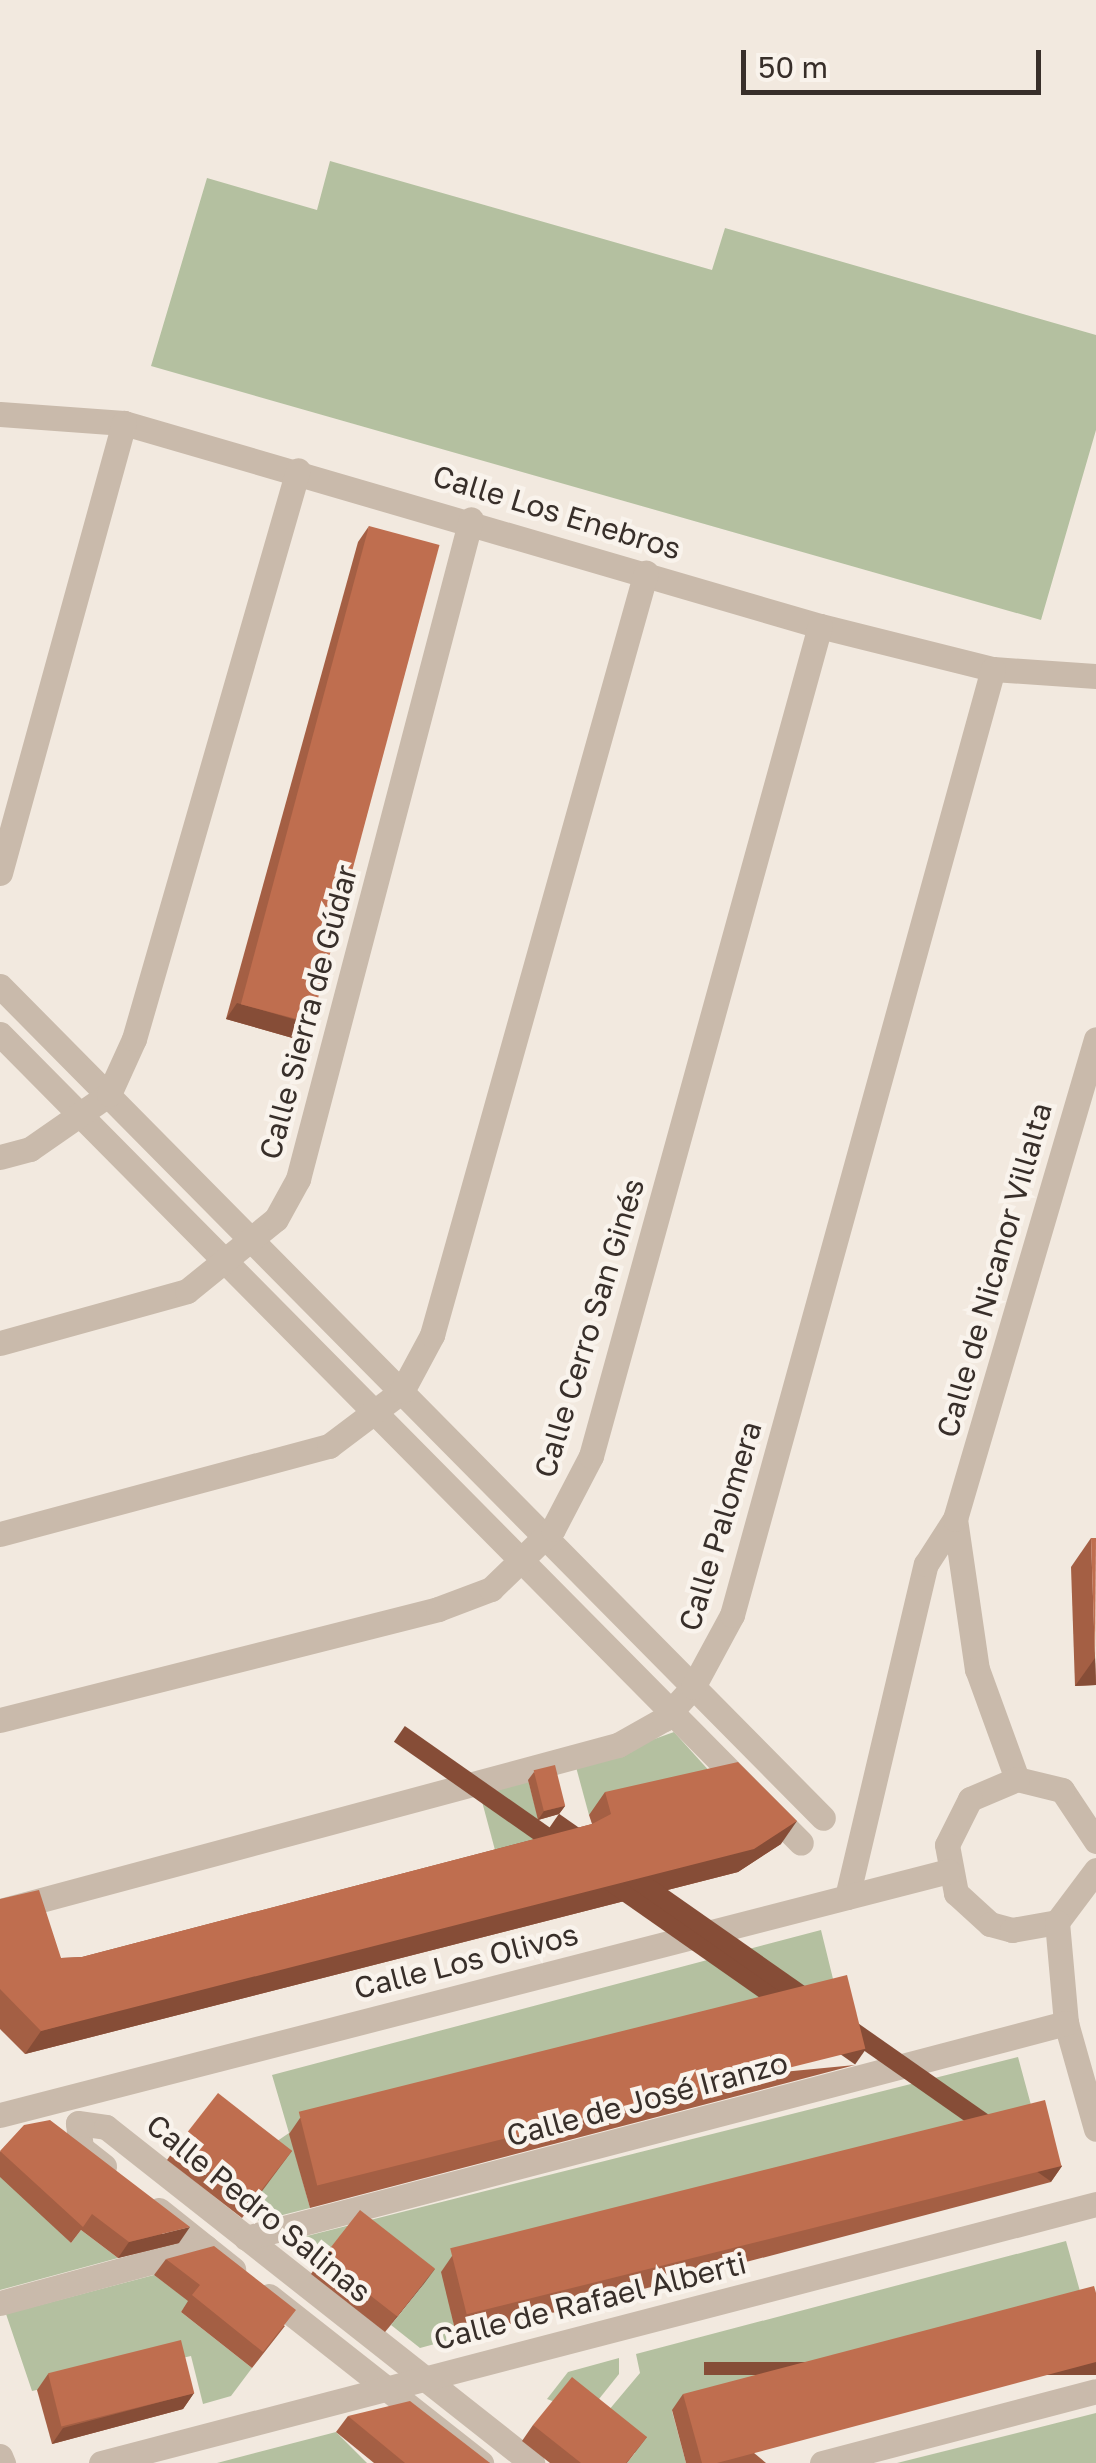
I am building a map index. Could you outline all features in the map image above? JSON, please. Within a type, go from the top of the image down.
[{"type":"street","name":"Calle Los Enebros","points":[[0,414],[124,423],[471,519],[820,626],[993,668],[1096,676]]},
{"type":"street","points":[[0,873],[124,423]]},
{"type":"street","points":[[0,1157],[30,1149],[109,1094],[134,1039],[298,470]]},
{"type":"street","name":"Calle Sierra de Gúdar","points":[[0,1342],[187,1291],[252,1246],[298,1179],[471,519]]},
{"type":"street","points":[[0,1534],[328,1446],[402,1391],[437,1317],[646,572]]},
{"type":"street","name":"Calle Cerro San Ginés","points":[[0,1720],[438,1609],[491,1589],[522,1564],[545,1538],[591,1456],[820,626]]},
{"type":"street","name":"Calle Palomera","points":[[0,1911],[618,1745],[670,1713],[693,1687],[732,1615],[993,668]]},
{"type":"street","points":[[0,986],[109,1094],[252,1246],[402,1391],[823,1818]]},
{"type":"street","points":[[0,1034],[801,1842]]},
{"type":"street","name":"Calle de Nicanor Villalta","points":[[847,1897],[926,1564],[955,1519],[1096,1039]]},
{"type":"street","name":"Calle de Nicanor Villalta","points":[[955,1519],[977,1670],[1016,1779]]},
{"type":"street","points":[[1057,1922],[990,1924],[956,1893],[948,1871],[950,1832],[970,1799],[1016,1779],[1062,1790],[1096,1841]]},
{"type":"street","points":[[1096,1870],[1057,1922],[1066,2022],[1096,2128]]},
{"type":"street","name":"Calle Los Olivos","points":[[0,2115],[948,1871]]},
{"type":"street","name":"Calle de José Iranzo","points":[[246,2238],[1066,2022]]},
{"type":"street","name":"Calle Pedro Salinas","points":[[480,2463],[82,2148],[78,2122],[106,2127],[419,2378],[532,2463]]},
{"type":"street","name":"Calle de Rafael Alberti","points":[[101,2463],[1096,2204]]},
{"type":"street","points":[[0,2303],[206,2248]]},
{"type":"street","points":[[822,2463],[1096,2390]]},
{"type":"street","points":[[0,2456],[2,2463]]},
{"type":"green space","points":[[330,161],[712,270],[725,228],[1096,335],[1096,430],[1041,620],[151,366],[207,178],[317,210]]},
{"type":"green space","points":[[674,1732],[722,1785],[589,1815],[576,1767]]},
{"type":"green space","points":[[528,1780],[548,1854],[500,1867],[480,1793]]},
{"type":"green space","points":[[821,1930],[836,1991],[290,2134],[310,2208],[259,2221],[246,2211],[261,2152],[289,2133],[272,2075]]},
{"type":"green space","points":[[1018,2057],[1034,2116],[442,2271],[457,2338],[420,2348],[391,2325],[423,2285],[316,2267],[283,2242]]},
{"type":"green space","points":[[0,2175],[71,2243],[81,2230],[118,2258],[0,2290]]},
{"type":"green space","points":[[1066,2241],[1083,2302],[672,2411],[686,2463],[627,2463],[635,2453],[598,2423],[640,2373],[636,2354]]},
{"type":"green space","points":[[154,2275],[189,2301],[181,2312],[252,2368],[231,2396],[203,2404],[191,2356],[32,2391],[6,2314]]},
{"type":"green space","points":[[619,2358],[619,2374],[587,2414],[547,2399],[568,2372]]},
{"type":"green space","points":[[1096,2413],[1096,2463],[897,2463],[973,2444]]},
{"type":"green space","points":[[336,2432],[367,2463],[217,2463]]},
{"type":"building","points":[[369,526],[440,545],[311,1023],[241,1004]]},
{"type":"building","points":[[1091,1538],[1096,1538],[1095,1658]]},
{"type":"building","points":[[738,1762],[797,1821],[754,1849],[41,2031],[0,1989],[0,1899],[39,1890],[61,1958],[82,1957],[592,1824],[611,1814],[605,1792]]},
{"type":"building","points":[[555,1765],[565,1806],[544,1811],[534,1770]]},
{"type":"building","points":[[847,1975],[865,2049],[317,2185],[299,2112]]},
{"type":"building","points":[[218,2093],[292,2151],[252,2202],[178,2144]]},
{"type":"building","points":[[1045,2100],[1061,2166],[467,2314],[450,2248]]},
{"type":"building","points":[[50,2120],[190,2227],[129,2242],[92,2214],[83,2227],[0,2151],[24,2125]]},
{"type":"building","points":[[360,2210],[435,2268],[397,2317],[322,2258]]},
{"type":"building","points":[[214,2246],[296,2310],[263,2352],[192,2295],[200,2285],[166,2259]]},
{"type":"building","points":[[1094,2286],[1096,2362],[717,2463],[702,2463],[683,2394]]},
{"type":"building","points":[[181,2340],[194,2393],[61,2427],[48,2373]]},
{"type":"building","points":[[572,2377],[647,2437],[626,2463],[581,2463],[533,2425]]},
{"type":"building","points":[[410,2401],[490,2463],[405,2463],[348,2416]]}]
